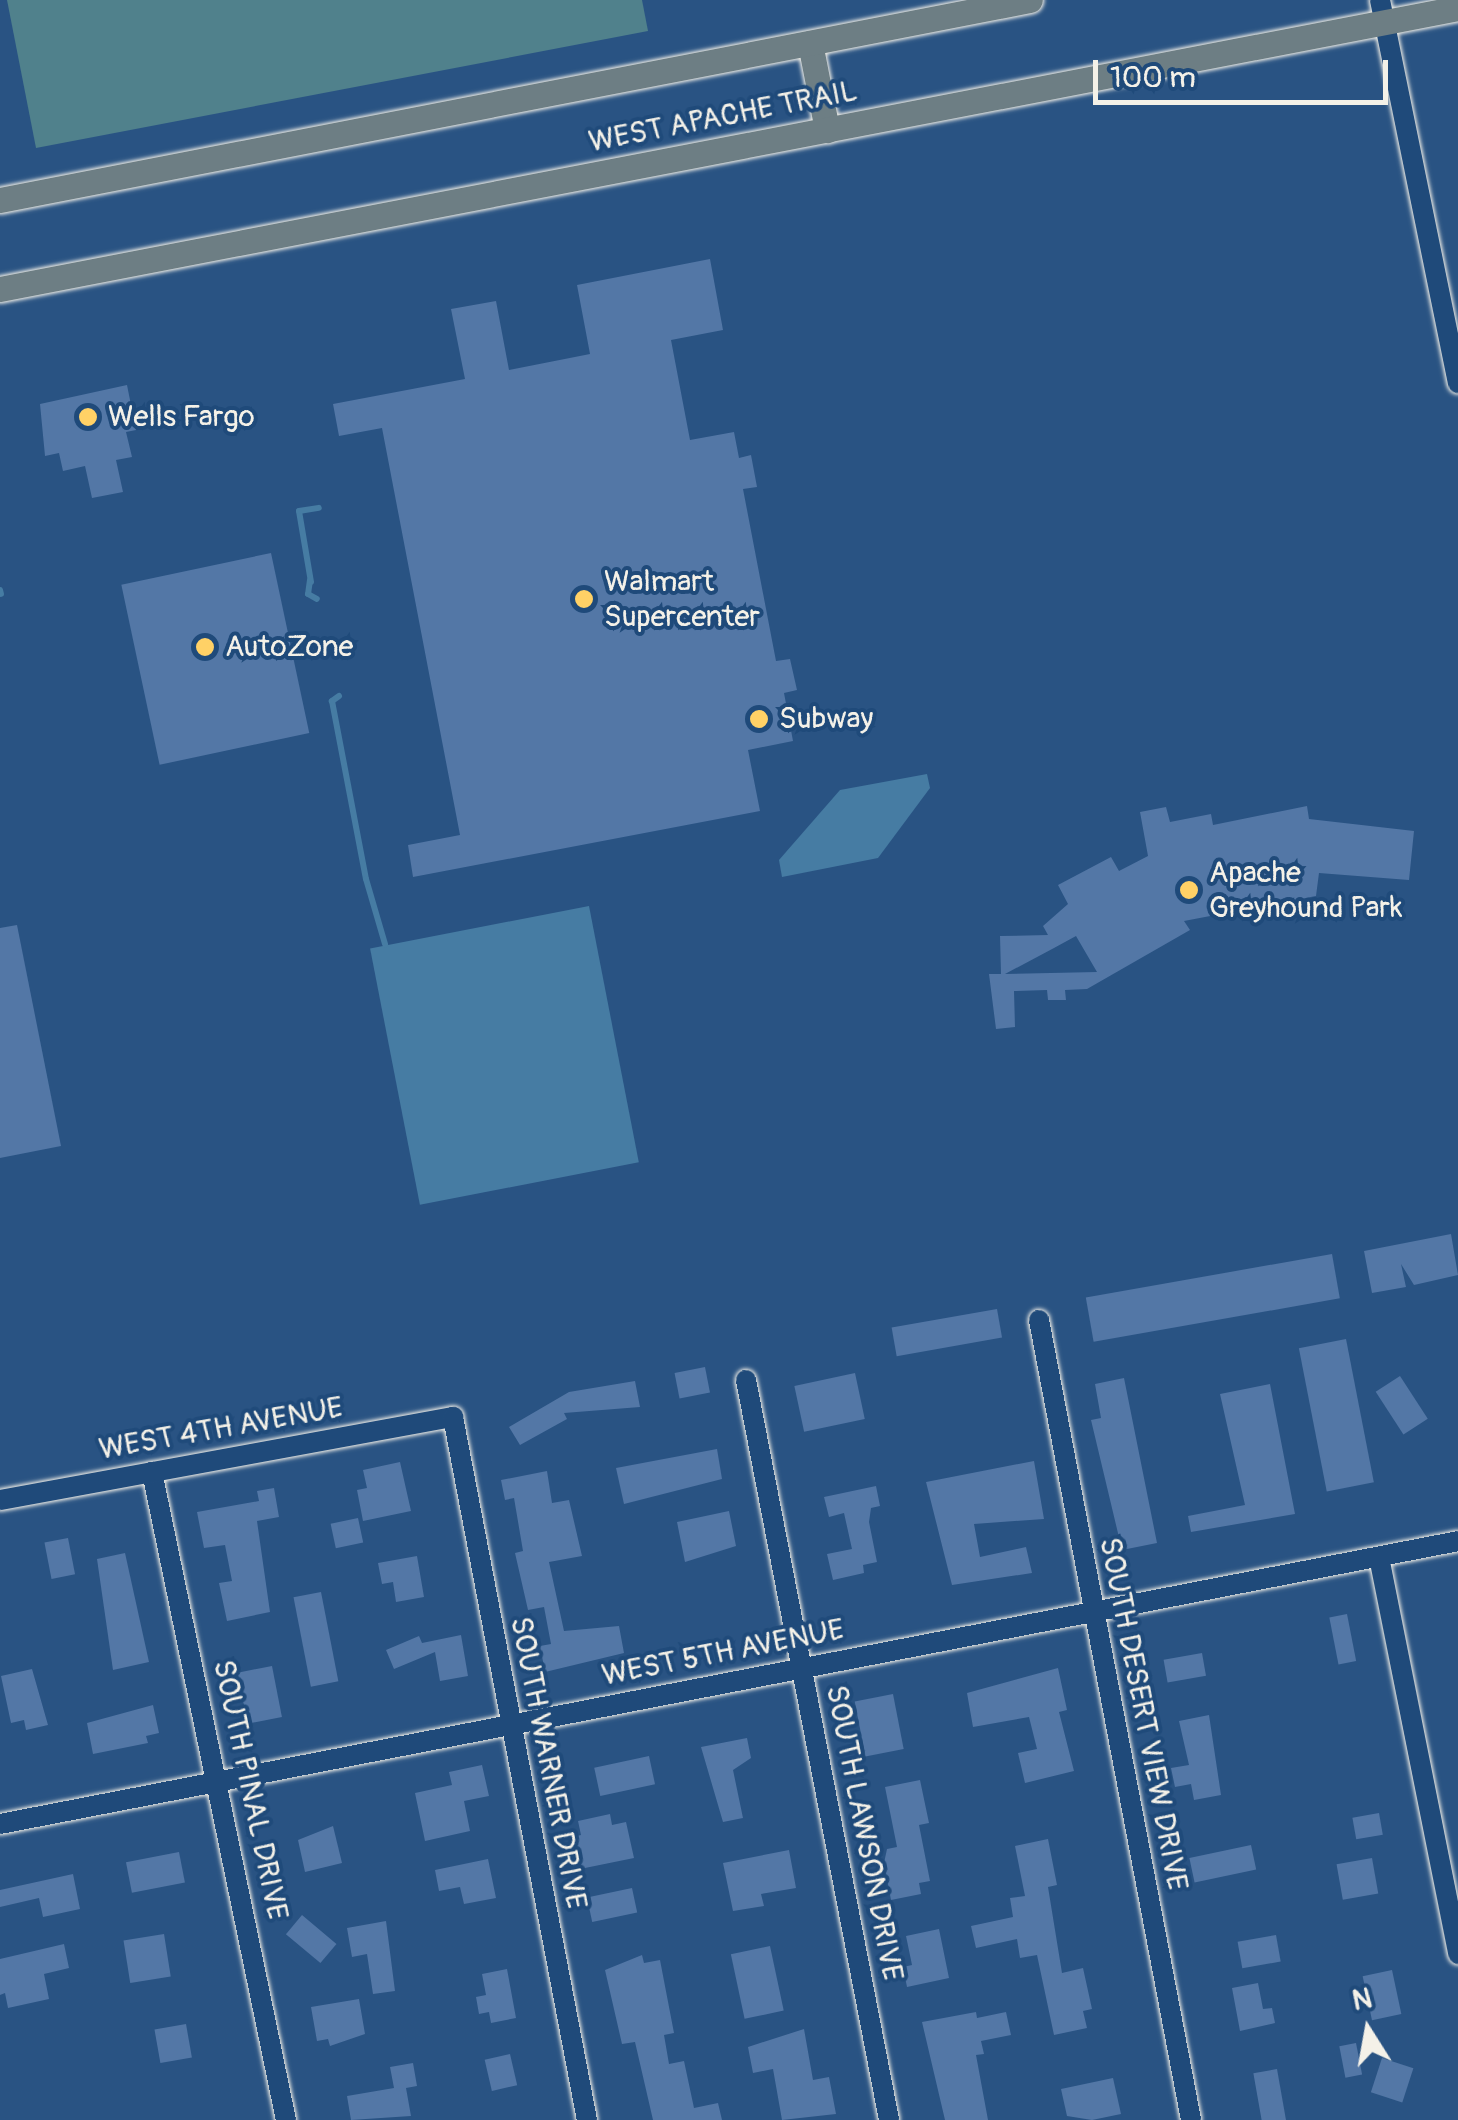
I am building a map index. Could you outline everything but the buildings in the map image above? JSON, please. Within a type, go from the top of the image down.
[{"type":"main road","name":"WEST APACHE TRAIL","points":[[0,200],[1030,0]]},
{"type":"main road","name":"WEST APACHE TRAIL","points":[[0,289],[827,130],[1382,11],[1458,8]]},
{"type":"main road","points":[[810,43],[827,130]]},
{"type":"street","points":[[1382,11],[1458,383]]},
{"type":"street","name":"SOUTH DESERT VIEW DRIVE","points":[[1039,1320],[1191,2120]]},
{"type":"street","name":"SOUTH LAWSON DRIVE","points":[[746,1380],[890,2120]]},
{"type":"street","name":"WEST 4TH AVENUE","points":[[0,1500],[454,1417]]},
{"type":"street","name":"SOUTH WARNER DRIVE","points":[[454,1417],[587,2120]]},
{"type":"street","name":"SOUTH PINAL DRIVE","points":[[152,1472],[286,2120]]},
{"type":"street","name":"WEST 5TH AVENUE","points":[[0,1824],[1458,1542]]},
{"type":"street","points":[[1379,1557],[1458,1954]]},
{"type":"green space","points":[[7,0],[642,0],[648,31],[36,148]]},
{"type":"water","points":[[927,774],[930,788],[878,858],[782,877],[779,860],[840,790]]},
{"type":"water","points":[[589,906],[639,1162],[420,1205],[370,949]]},
{"type":"waterway","points":[[311,582],[299,511],[319,508]]},
{"type":"waterway","points":[[310,580],[308,594],[317,599]]},
{"type":"waterway","points":[[0,590],[1,594]]},
{"type":"waterway","points":[[339,696],[332,701],[366,879],[385,944]]},
{"type":"place","name":"Wells Fargo","points":[[88,417]]},
{"type":"place","name":"Walmart Supercenter","points":[[584,599]]},
{"type":"place","name":"AutoZone","points":[[205,647]]},
{"type":"place","name":"Subway","points":[[759,719]]},
{"type":"place","name":"Apache Greyhound Park","points":[[1189,890]]}]
